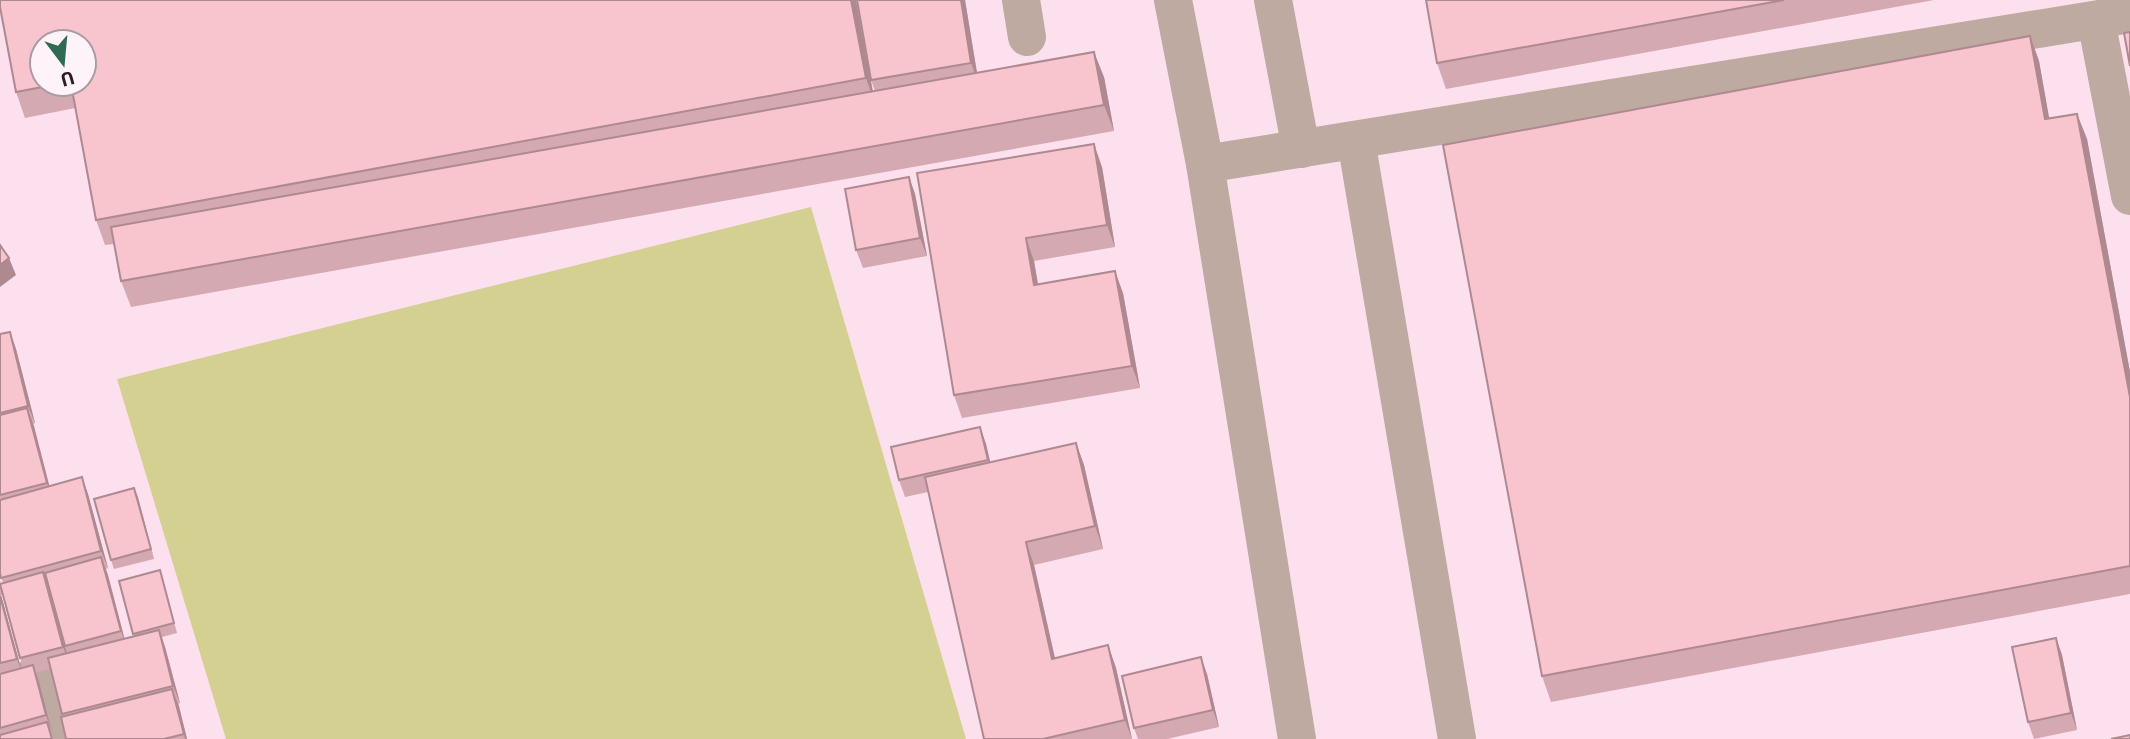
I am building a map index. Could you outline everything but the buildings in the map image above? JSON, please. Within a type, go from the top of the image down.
[{"type":"street","points":[[1021,0],[1027,37]]},
{"type":"street","points":[[1173,0],[1205,164],[1297,739]]},
{"type":"street","points":[[1272,0],[1301,149]]},
{"type":"street","points":[[1205,164],[2113,17],[2130,196]]},
{"type":"street","points":[[1356,140],[1457,739]]},
{"type":"street","points":[[0,688],[44,677],[126,650]]},
{"type":"street","points":[[44,677],[60,739]]},
{"type":"shaded area","points":[[811,207],[966,739],[226,739],[117,379]]}]
